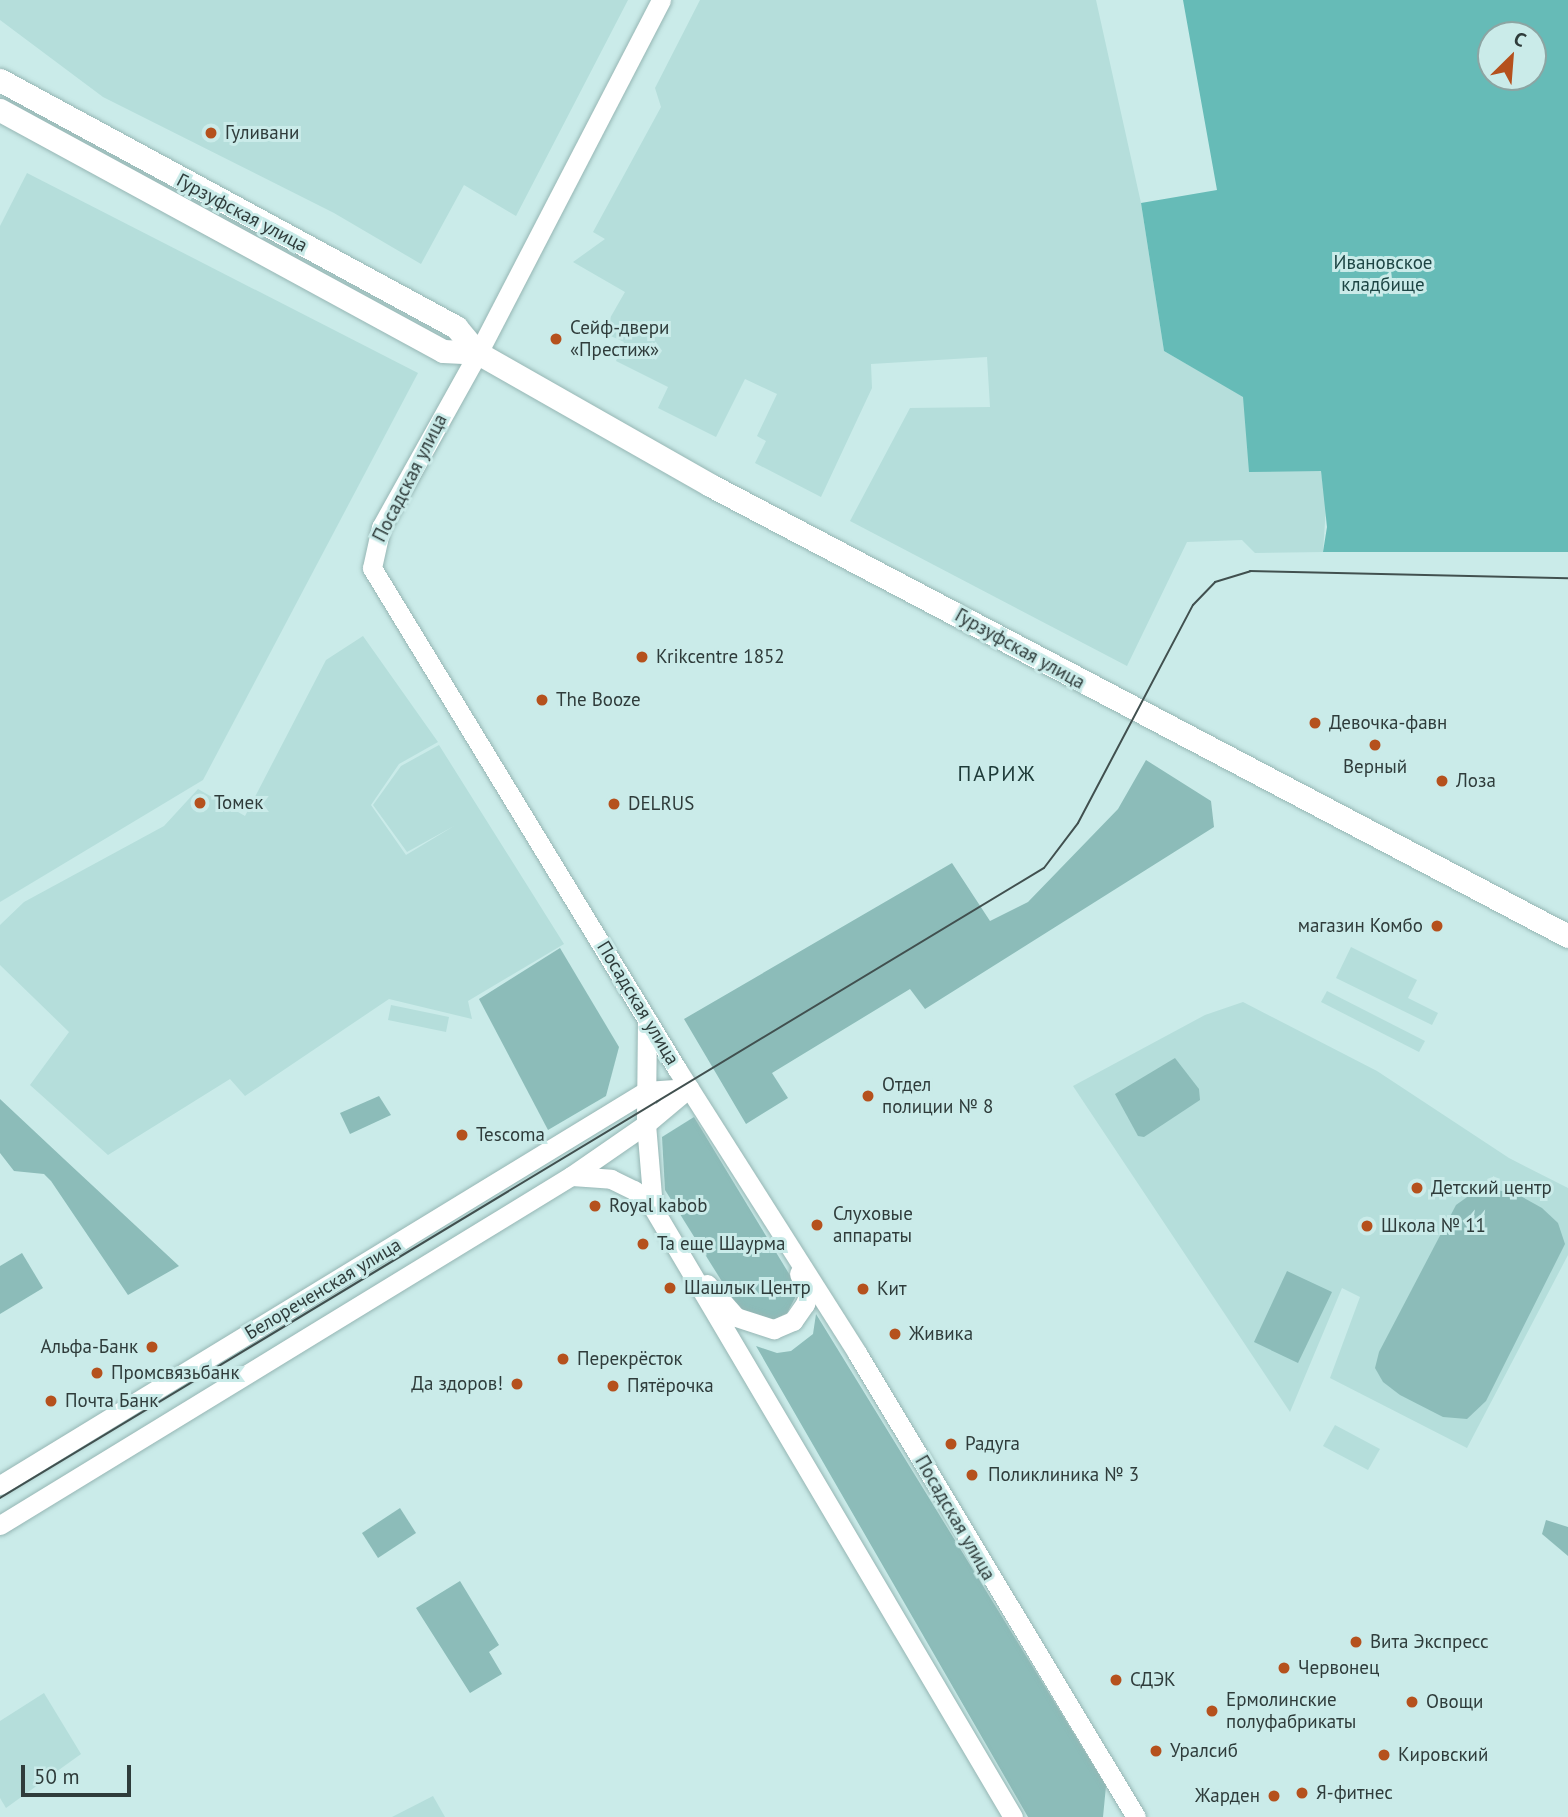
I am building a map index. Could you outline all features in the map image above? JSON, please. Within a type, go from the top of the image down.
[{"type":"main road","name":"Гурзуфская улица","points":[[0,80],[456,327],[478,353],[710,485],[1568,936]]},
{"type":"main road","name":"Гурзуфская улица","points":[[0,110],[443,351],[478,353]]},
{"type":"street","name":"Посадская улица","points":[[661,0],[478,353],[381,527],[372,568],[1136,1817]]},
{"type":"street","points":[[646,1124],[647,1019]]},
{"type":"street","name":"Посадская улица","points":[[646,1091],[689,1088]]},
{"type":"street","name":"Посадская улица","points":[[570,1176],[646,1124],[689,1088]]},
{"type":"street","name":"Белореченская улица","points":[[0,1485],[646,1091]]},
{"type":"street","name":"Посадская улица","points":[[646,1124],[653,1208]]},
{"type":"street","name":"Посадская улица","points":[[570,1176],[611,1178],[634,1190],[653,1208],[1013,1817]]},
{"type":"street","name":"Белореченская улица","points":[[0,1525],[570,1176]]},
{"type":"street","name":"Посадская улица","points":[[685,1265],[736,1317],[762,1328],[784,1326],[801,1313],[808,1295],[773,1220]]},
{"type":"shaded area","points":[[0,0],[628,0],[516,216],[464,185],[421,264],[334,213],[103,97],[0,20]]},
{"type":"shaded area","points":[[700,0],[1096,0],[1141,203],[1164,351],[1244,397],[1321,471],[1326,507],[1323,552],[1255,553],[1242,540],[1187,542],[1127,666],[850,521],[910,408],[990,407],[987,357],[871,364],[872,388],[821,497],[755,463],[766,441],[757,436],[777,394],[745,379],[716,437],[658,408],[668,387],[616,361],[624,342],[602,332],[625,292],[573,262],[605,239],[593,232],[661,107],[655,88]]},
{"type":"shaded area","points":[[27,173],[418,373],[203,780],[0,902],[0,226]]},
{"type":"shaded area","points":[[363,636],[438,742],[399,764],[371,805],[406,855],[454,826],[407,852],[373,805],[401,766],[439,745],[564,944],[468,1001],[472,1019],[389,999],[245,1096],[230,1079],[108,1155],[30,1085],[69,1032],[0,965],[0,925],[24,902],[164,826],[198,789],[245,816],[326,660]]},
{"type":"shaded area","points":[[1146,760],[1211,801],[1214,827],[925,1009],[910,989],[772,1073],[788,1098],[746,1124],[684,1019],[952,863],[990,921],[1028,902],[1118,809]]},
{"type":"shaded area","points":[[1351,947],[1417,980],[1408,998],[1438,1013],[1432,1025],[1336,978]]},
{"type":"shaded area","points":[[560,948],[619,1047],[606,1096],[548,1130],[479,999]]},
{"type":"shaded area","points":[[1327,991],[1425,1041],[1419,1052],[1321,1002]]},
{"type":"shaded area","name":"Школа № 11","points":[[1243,1002],[1377,1071],[1509,1158],[1568,1188],[1568,1255],[1467,1448],[1330,1378],[1360,1297],[1342,1288],[1290,1412],[1073,1086],[1205,1015]]},
{"type":"shaded area","points":[[391,1005],[449,1017],[446,1032],[388,1020]]},
{"type":"shaded area","points":[[1175,1058],[1199,1089],[1200,1100],[1144,1137],[1138,1136],[1115,1094]]},
{"type":"shaded area","points":[[379,1096],[391,1115],[350,1134],[340,1113]]},
{"type":"shaded area","points":[[0,1099],[179,1266],[128,1295],[51,1181],[44,1174],[14,1171],[0,1153]]},
{"type":"shaded area","points":[[694,1117],[794,1282],[795,1298],[787,1313],[770,1322],[739,1309],[665,1190],[662,1137]]},
{"type":"shaded area","points":[[1481,1187],[1517,1194],[1542,1208],[1558,1223],[1565,1244],[1486,1401],[1467,1419],[1443,1417],[1400,1395],[1383,1382],[1375,1368],[1379,1352],[1456,1205]]},
{"type":"shaded area","points":[[22,1253],[43,1288],[0,1314],[0,1266]]},
{"type":"shaded area","points":[[1287,1271],[1332,1292],[1298,1363],[1254,1342]]},
{"type":"shaded area","points":[[816,1314],[1106,1786],[1103,1817],[1028,1817],[756,1346],[777,1353],[791,1351],[813,1334]]},
{"type":"shaded area","points":[[1335,1425],[1380,1449],[1368,1470],[1323,1446]]},
{"type":"shaded area","points":[[400,1508],[416,1533],[378,1558],[362,1533]]},
{"type":"shaded area","points":[[1546,1520],[1568,1527],[1568,1556],[1542,1534]]},
{"type":"shaded area","points":[[460,1581],[499,1645],[489,1652],[502,1674],[470,1693],[416,1608]]},
{"type":"shaded area","points":[[44,1693],[81,1754],[6,1808],[0,1798],[0,1721]]},
{"type":"shaded area","points":[[433,1796],[445,1817],[392,1817]]},
{"type":"green space","name":"Ивановское кладбище","points":[[1183,0],[1568,0],[1568,552],[1323,552],[1327,527],[1321,471],[1249,472],[1243,397],[1164,351],[1141,203],[1217,190]]},
{"type":"tram line","points":[[0,1498],[1044,868],[1078,823],[1193,605],[1215,582],[1250,571],[1568,578]]},
{"type":"place","name":"Гуливани","points":[[211,133]]},
{"type":"place","name":"Сейф-двери «Престиж»","points":[[556,339]]},
{"type":"place","name":"Krikcentre 1852","points":[[642,657]]},
{"type":"place","name":"The Booze","points":[[542,700]]},
{"type":"place","name":"Девочка-фавн","points":[[1315,723]]},
{"type":"place","name":"Верный","points":[[1375,745]]},
{"type":"place","name":"Лоза","points":[[1442,781]]},
{"type":"place","name":"Томек","points":[[200,803]]},
{"type":"place","name":"DELRUS","points":[[614,804]]},
{"type":"place","name":"магазин Комбо","points":[[1437,926]]},
{"type":"place","name":"Отдел полиции № 8","points":[[868,1096]]},
{"type":"place","name":"Tescoma","points":[[462,1135]]},
{"type":"place","name":"Детский центр","points":[[1417,1188]]},
{"type":"place","name":"Royal kabob","points":[[595,1206]]},
{"type":"place","name":"Слуховые аппараты","points":[[817,1225]]},
{"type":"place","name":"Школа № 11","points":[[1367,1226]]},
{"type":"place","name":"Та еще Шаурма","points":[[643,1244]]},
{"type":"place","name":"Шашлык Центр","points":[[670,1288]]},
{"type":"place","name":"Кит","points":[[863,1289]]},
{"type":"place","name":"Живика","points":[[895,1334]]},
{"type":"place","name":"Альфа-Банк","points":[[152,1347]]},
{"type":"place","name":"Перекрёсток","points":[[563,1359]]},
{"type":"place","name":"Промсвязьбанк","points":[[97,1373]]},
{"type":"place","name":"Да здоров!","points":[[517,1384]]},
{"type":"place","name":"Пятёрочка","points":[[613,1386]]},
{"type":"place","name":"Почта Банк","points":[[51,1401]]},
{"type":"place","name":"Радуга","points":[[951,1444]]},
{"type":"place","name":"Поликлиника № 3","points":[[972,1475]]},
{"type":"place","name":"Вита Экспресс","points":[[1356,1642]]},
{"type":"place","name":"Червонец","points":[[1284,1668]]},
{"type":"place","name":"СДЭК","points":[[1116,1680]]},
{"type":"place","name":"Овощи","points":[[1412,1702]]},
{"type":"place","name":"Ермолинские полуфабрикаты","points":[[1212,1711]]},
{"type":"place","name":"Уралсиб","points":[[1156,1751]]},
{"type":"place","name":"Кировский","points":[[1384,1755]]},
{"type":"place","name":"Я-фитнес","points":[[1302,1793]]},
{"type":"place","name":"Жарден","points":[[1274,1796]]},
{"type":"district","name":"ПАРИЖ","points":[[997,774]]}]
